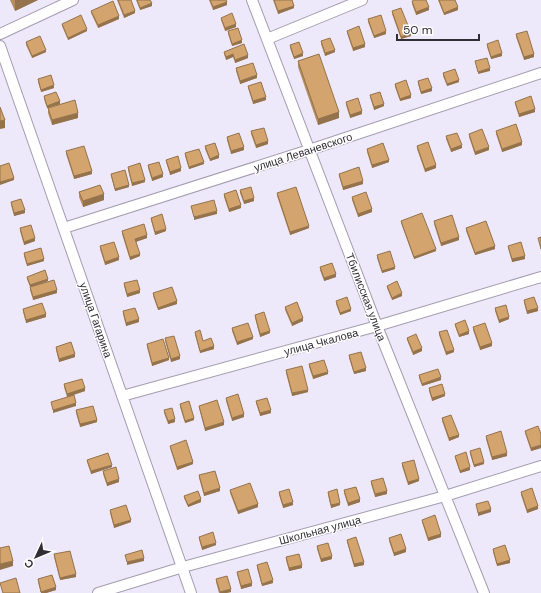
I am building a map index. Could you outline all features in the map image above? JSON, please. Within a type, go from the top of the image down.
[{"type":"street","points":[[0,34],[73,0]]},
{"type":"street","name":"Тбилисская улица","points":[[252,0],[377,326],[484,593]]},
{"type":"street","points":[[267,39],[362,0]]},
{"type":"street","name":"улица Гагарина","points":[[0,46],[191,593]]},
{"type":"street","name":"улица Леваневского","points":[[64,228],[309,150],[541,73]]},
{"type":"street","name":"улица Чкалова","points":[[122,396],[377,326],[541,276]]},
{"type":"street","name":"Школьная улица","points":[[98,593],[182,567],[445,496],[541,466]]},
{"type":"building","points":[[118,0],[131,0],[135,11],[124,15]]},
{"type":"building","points":[[137,0],[150,0],[152,3],[140,8]]},
{"type":"building","points":[[210,0],[226,0],[227,2],[213,7]]},
{"type":"building","points":[[274,0],[292,0],[294,6],[278,11]]},
{"type":"building","points":[[426,0],[429,7],[416,12],[412,1]]},
{"type":"building","points":[[439,0],[455,0],[458,7],[444,13]]},
{"type":"building","points":[[113,1],[119,16],[98,25],[91,11]]},
{"type":"building","points":[[401,8],[411,33],[401,37],[392,11]]},
{"type":"building","points":[[232,13],[236,24],[225,28],[221,18]]},
{"type":"building","points":[[81,15],[87,29],[68,38],[62,24]]},
{"type":"building","points":[[381,15],[386,31],[374,36],[368,19]]},
{"type":"building","points":[[359,26],[365,44],[353,48],[347,31]]},
{"type":"building","points":[[238,28],[242,40],[232,44],[228,31]]},
{"type":"building","points":[[527,31],[534,54],[524,57],[516,34]]},
{"type":"building","points":[[40,36],[46,50],[32,56],[26,42]]},
{"type":"building","points":[[330,38],[335,50],[325,53],[321,41]]},
{"type":"building","points":[[498,40],[502,53],[491,57],[487,44]]},
{"type":"building","points":[[299,42],[303,53],[294,57],[290,45]]},
{"type":"building","points":[[244,44],[248,55],[235,60],[233,54],[226,57],[224,52]]},
{"type":"building","points":[[319,54],[339,112],[318,119],[298,61]]},
{"type":"building","points":[[487,58],[490,68],[478,72],[475,61]]},
{"type":"building","points":[[253,63],[257,75],[240,81],[236,68]]},
{"type":"building","points":[[455,69],[459,80],[447,84],[443,73]]},
{"type":"building","points":[[51,75],[54,85],[41,90],[38,79]]},
{"type":"building","points":[[428,78],[432,88],[421,92],[418,81]]},
{"type":"building","points":[[406,80],[411,95],[400,99],[395,84]]},
{"type":"building","points":[[261,82],[266,97],[253,101],[248,86]]},
{"type":"building","points":[[56,92],[60,101],[47,106],[44,96]]},
{"type":"building","points":[[380,92],[384,104],[374,107],[370,95]]},
{"type":"building","points":[[531,96],[535,109],[519,114],[515,102]]},
{"type":"building","points":[[358,98],[362,111],[350,115],[346,102]]},
{"type":"building","points":[[75,100],[78,113],[52,120],[48,108]]},
{"type":"building","points":[[0,107],[5,120],[0,121]]},
{"type":"building","points":[[516,124],[522,142],[502,149],[496,131]]},
{"type":"building","points":[[264,128],[268,141],[256,145],[251,131]]},
{"type":"building","points":[[482,129],[489,147],[475,152],[469,134]]},
{"type":"building","points":[[239,133],[244,147],[231,151],[227,137]]},
{"type":"building","points":[[457,133],[462,145],[451,149],[446,136]]},
{"type":"building","points":[[428,142],[436,165],[425,169],[417,146]]},
{"type":"building","points":[[215,143],[219,155],[210,159],[205,146]]},
{"type":"building","points":[[383,143],[389,160],[372,165],[367,149]]},
{"type":"building","points":[[84,146],[92,171],[74,176],[66,151]]},
{"type":"building","points":[[199,149],[204,162],[189,167],[185,153]]},
{"type":"building","points":[[178,156],[181,168],[170,172],[166,160]]},
{"type":"building","points":[[159,162],[163,174],[152,178],[148,165]]},
{"type":"building","points":[[9,163],[14,178],[0,182],[0,166]]},
{"type":"building","points":[[140,163],[145,180],[132,183],[128,167]]},
{"type":"building","points":[[359,167],[363,181],[343,187],[339,174]]},
{"type":"building","points":[[125,170],[129,185],[115,189],[111,174]]},
{"type":"building","points":[[100,185],[104,194],[83,201],[79,192]]},
{"type":"building","points":[[251,187],[254,198],[244,201],[240,190]]},
{"type":"building","points":[[296,187],[309,226],[290,232],[277,193]]},
{"type":"building","points":[[236,190],[241,205],[229,209],[224,194]]},
{"type":"building","points":[[366,192],[372,209],[358,214],[352,197]]},
{"type":"building","points":[[21,199],[25,210],[14,213],[11,202]]},
{"type":"building","points":[[214,200],[217,211],[194,217],[191,206]]},
{"type":"building","points":[[422,213],[436,249],[414,257],[401,221]]},
{"type":"building","points":[[162,214],[166,229],[155,232],[151,218]]},
{"type":"building","points":[[452,215],[459,237],[441,243],[434,221]]},
{"type":"building","points":[[486,221],[495,246],[475,253],[466,228]]},
{"type":"building","points":[[144,224],[147,235],[135,239],[140,254],[130,257],[122,231]]},
{"type":"building","points":[[31,225],[35,238],[24,242],[20,228]]},
{"type":"building","points":[[541,237],[541,249],[538,238]]},
{"type":"building","points":[[114,242],[119,257],[105,262],[100,246]]},
{"type":"building","points":[[521,242],[525,256],[512,259],[508,246]]},
{"type":"building","points":[[41,248],[44,259],[27,264],[24,253]]},
{"type":"building","points":[[390,251],[395,267],[382,271],[377,255]]},
{"type":"building","points":[[332,263],[336,274],[324,278],[320,267]]},
{"type":"building","points":[[45,270],[48,279],[30,285],[27,277]]},
{"type":"building","points":[[54,280],[57,290],[33,297],[30,287]]},
{"type":"building","points":[[137,280],[140,290],[127,294],[124,283]]},
{"type":"building","points":[[397,281],[402,293],[392,298],[387,286]]},
{"type":"building","points":[[172,287],[177,301],[158,308],[153,293]]},
{"type":"building","points":[[347,297],[351,309],[340,313],[336,301]]},
{"type":"building","points":[[534,297],[538,308],[527,311],[524,300]]},
{"type":"building","points":[[297,302],[303,318],[292,323],[285,307]]},
{"type":"building","points":[[42,303],[46,314],[26,320],[23,309]]},
{"type":"building","points":[[506,305],[509,317],[499,320],[495,308]]},
{"type":"building","points":[[135,308],[139,319],[126,323],[123,311]]},
{"type":"building","points":[[264,312],[270,331],[260,334],[255,315]]},
{"type":"building","points":[[465,320],[469,331],[459,335],[455,324]]},
{"type":"building","points":[[248,323],[253,337],[237,342],[232,328]]},
{"type":"building","points":[[485,323],[492,343],[480,347],[473,327]]},
{"type":"building","points":[[200,330],[203,341],[211,338],[214,346],[200,351],[195,332]]},
{"type":"building","points":[[447,330],[454,350],[446,352],[439,332]]},
{"type":"building","points":[[416,334],[422,348],[413,352],[407,338]]},
{"type":"building","points":[[174,336],[180,356],[171,359],[165,338]]},
{"type":"building","points":[[163,339],[169,358],[152,363],[147,344]]},
{"type":"building","points":[[71,342],[75,354],[59,359],[56,347]]},
{"type":"building","points":[[361,352],[366,368],[354,372],[349,355]]},
{"type":"building","points":[[324,360],[328,372],[313,376],[309,364]]},
{"type":"building","points":[[302,366],[308,390],[292,393],[286,370]]},
{"type":"building","points":[[438,369],[441,377],[422,384],[419,375]]},
{"type":"building","points":[[82,379],[85,388],[67,394],[64,384]]},
{"type":"building","points":[[442,384],[445,394],[432,398],[429,388]]},
{"type":"building","points":[[238,394],[244,414],[232,418],[226,398]]},
{"type":"building","points":[[74,395],[76,403],[53,410],[51,402]]},
{"type":"building","points":[[267,398],[271,410],[260,413],[256,401]]},
{"type":"building","points":[[217,400],[224,422],[205,428],[199,406]]},
{"type":"building","points":[[189,401],[194,418],[185,421],[180,404]]},
{"type":"building","points":[[93,406],[97,420],[80,424],[76,410]]},
{"type":"building","points":[[172,408],[175,419],[168,421],[164,410]]},
{"type":"building","points":[[451,415],[459,435],[449,438],[442,418]]},
{"type":"building","points":[[538,426],[541,434],[541,445],[531,448],[525,431]]},
{"type":"building","points":[[501,431],[507,453],[492,457],[486,436]]},
{"type":"building","points":[[186,440],[193,462],[177,467],[170,446]]},
{"type":"building","points":[[480,448],[484,462],[474,465],[470,451]]},
{"type":"building","points":[[466,452],[470,467],[460,471],[455,456]]},
{"type":"building","points":[[108,453],[112,465],[91,471],[87,460]]},
{"type":"building","points":[[414,460],[419,479],[408,482],[402,463]]},
{"type":"building","points":[[116,467],[119,479],[107,483],[103,471]]},
{"type":"building","points":[[215,471],[220,488],[204,493],[199,475]]},
{"type":"building","points":[[383,478],[387,491],[375,494],[371,481]]},
{"type":"building","points":[[250,483],[258,504],[238,511],[230,490]]},
{"type":"building","points":[[356,487],[360,499],[348,503],[344,490]]},
{"type":"building","points":[[532,488],[538,506],[527,510],[521,492]]},
{"type":"building","points":[[289,489],[293,502],[283,505],[279,492]]},
{"type":"building","points":[[337,489],[340,503],[331,505],[328,492]]},
{"type":"building","points":[[198,491],[201,499],[188,505],[184,496]]},
{"type":"building","points":[[488,501],[491,509],[478,513],[476,504]]},
{"type":"building","points":[[126,505],[131,520],[114,525],[110,510]]},
{"type":"building","points":[[435,515],[441,534],[428,538],[422,520]]},
{"type":"building","points":[[213,532],[216,543],[202,547],[199,537]]},
{"type":"building","points":[[401,534],[406,549],[394,553],[389,538]]},
{"type":"building","points":[[356,537],[364,562],[354,564],[347,540]]},
{"type":"building","points":[[328,543],[332,556],[321,559],[317,546]]},
{"type":"building","points":[[505,545],[510,560],[497,564],[493,549]]},
{"type":"building","points":[[9,546],[13,561],[0,564],[0,548]]},
{"type":"building","points":[[142,550],[144,558],[127,562],[125,555]]},
{"type":"building","points":[[70,551],[76,574],[60,578],[54,554]]},
{"type":"building","points":[[299,554],[302,565],[289,568],[286,557]]},
{"type":"building","points":[[267,562],[273,580],[262,584],[257,565]]},
{"type":"building","points":[[248,569],[252,583],[241,586],[237,572]]},
{"type":"building","points":[[52,575],[56,587],[41,592],[38,579]]},
{"type":"building","points":[[227,576],[231,589],[220,592],[216,579]]},
{"type":"building","points":[[16,578],[20,593],[3,593],[0,583]]}]
